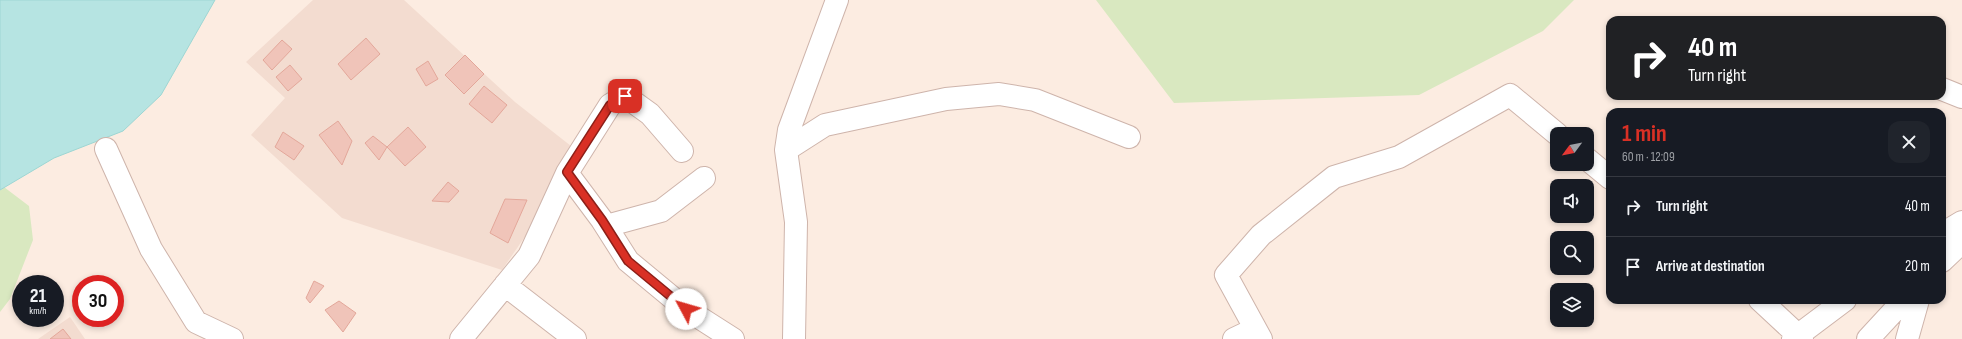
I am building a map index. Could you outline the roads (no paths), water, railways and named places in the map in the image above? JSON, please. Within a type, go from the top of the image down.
[{"type":"street","points":[[794,339],[796,222],[786,150],[789,130],[837,0]]},
{"type":"street","points":[[1946,91],[1962,97]]},
{"type":"street","points":[[786,150],[825,125],[946,99],[999,94],[1035,100],[1128,137]]},
{"type":"street","points":[[1234,339],[1258,334],[1226,275],[1261,235],[1334,178],[1399,157],[1510,95],[1550,128]]},
{"type":"street","points":[[461,339],[529,256],[567,172],[610,105],[625,96],[650,114],[682,151]]},
{"type":"street","points":[[106,149],[151,249],[196,322],[232,339]]},
{"type":"street","points":[[1594,165],[1606,175]]},
{"type":"street","points":[[567,172],[606,226],[628,261],[686,309],[733,339]]},
{"type":"street","points":[[606,226],[661,210],[704,178]]},
{"type":"street","points":[[1946,232],[1962,222]]},
{"type":"street","points":[[1946,257],[1962,242]]},
{"type":"street","points":[[505,285],[575,339]]},
{"type":"street","points":[[1764,304],[1797,338],[1840,304]]},
{"type":"street","points":[[1868,339],[1900,304]]},
{"type":"street","points":[[1907,339],[1917,304]]},
{"type":"water","points":[[0,0],[215,0],[161,95],[123,131],[54,158],[0,190]]}]
